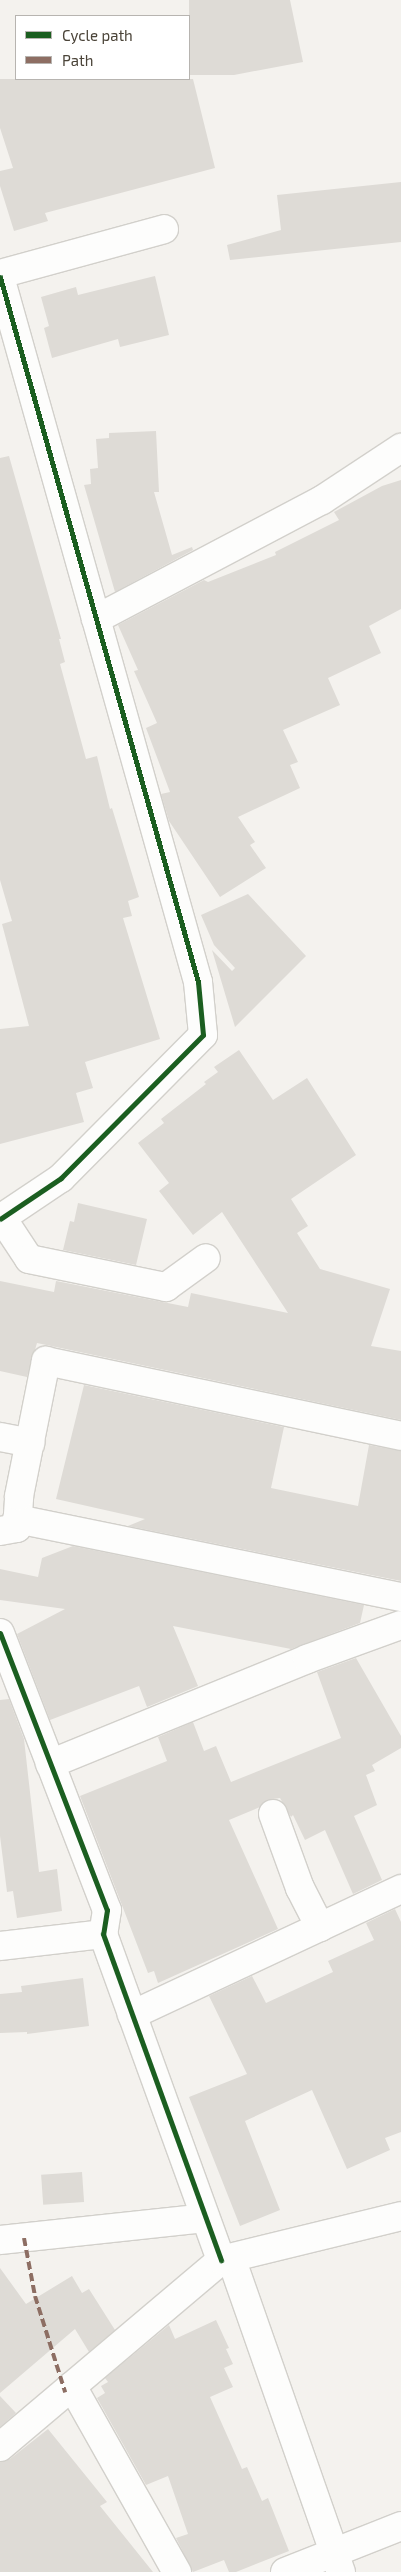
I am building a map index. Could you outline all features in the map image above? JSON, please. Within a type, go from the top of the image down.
[{"type":"street","points":[[164,230],[0,275],[198,982],[204,1036],[60,1178],[1,1219],[29,1258],[166,1287],[206,1258]]},
{"type":"street","points":[[96,619],[322,500],[401,448]]},
{"type":"street","points":[[401,1436],[46,1361],[19,1496],[9,1525],[401,1597]]},
{"type":"street","points":[[0,1437],[30,1443]]},
{"type":"street","points":[[50,1764],[307,1659],[401,1625]]},
{"type":"street","points":[[2,1646],[107,1910],[103,1934],[205,2218],[226,2259],[338,2563]]},
{"type":"street","points":[[273,1814],[300,1888],[320,1927]]},
{"type":"street","points":[[132,2015],[401,1889]]},
{"type":"street","points":[[0,1946],[103,1934]]},
{"type":"street","points":[[0,2447],[226,2259],[401,2216]]},
{"type":"street","points":[[0,2255],[12,2239],[205,2218]]},
{"type":"street","points":[[72,2386],[177,2572]]},
{"type":"street","points":[[285,2572],[338,2563],[401,2526]]},
{"type":"building","points":[[189,0],[290,0],[303,62],[234,75],[190,75]]},
{"type":"building","points":[[0,79],[193,79],[215,168],[45,213],[48,221],[14,231],[0,186],[0,171],[13,168],[0,128]]},
{"type":"building","points":[[401,182],[401,242],[230,260],[227,245],[281,230],[277,195]]},
{"type":"building","points":[[155,276],[169,335],[120,347],[118,339],[52,358],[44,328],[49,326],[41,297],[76,287],[78,295]]},
{"type":"building","points":[[156,431],[159,492],[154,492],[172,555],[192,547],[193,550],[115,592],[84,485],[91,484],[90,469],[98,468],[96,439],[109,438],[109,433]]},
{"type":"building","points":[[9,456],[61,639],[59,639],[65,662],[60,664],[86,759],[97,756],[110,809],[112,808],[139,897],[128,901],[132,916],[123,918],[160,1039],[85,1062],[93,1088],[76,1093],[84,1122],[0,1144],[0,1029],[29,1026],[2,924],[12,921],[0,880],[0,458]]},
{"type":"building","points":[[401,480],[401,609],[369,626],[381,653],[328,678],[340,705],[283,730],[298,762],[290,765],[300,788],[238,817],[255,842],[250,845],[266,868],[220,897],[169,821],[161,794],[170,792],[146,728],[157,723],[134,671],[138,670],[118,625],[204,580],[208,582],[276,555],[275,552],[339,520],[334,512],[382,486]]},
{"type":"building","points":[[248,894],[306,956],[235,1027],[212,950],[232,971],[235,968],[214,945],[201,915]]},
{"type":"building","points":[[239,1050],[273,1100],[307,1078],[356,1155],[291,1199],[308,1226],[297,1233],[320,1269],[390,1289],[371,1346],[401,1351],[401,1420],[37,1343],[27,1377],[0,1371],[0,1281],[54,1292],[56,1281],[188,1307],[191,1293],[288,1313],[222,1212],[193,1235],[159,1191],[169,1183],[138,1143],[164,1123],[161,1119],[206,1084],[204,1082],[218,1072],[214,1067]]},
{"type":"building","points":[[78,1203],[147,1219],[136,1265],[63,1250],[70,1221],[74,1222]]},
{"type":"building","points":[[84,1385],[284,1427],[271,1488],[358,1506],[369,1445],[401,1451],[401,1581],[128,1526],[145,1519],[56,1499]]},
{"type":"building","points":[[73,1546],[364,1605],[360,1623],[291,1649],[173,1626],[198,1686],[147,1707],[139,1686],[50,1720],[17,1634],[65,1609],[0,1600],[0,1569],[38,1577],[42,1558]]},
{"type":"building","points":[[356,1658],[401,1736],[401,1748],[372,1765],[375,1771],[366,1775],[377,1805],[354,1816],[382,1880],[353,1894],[325,1830],[305,1840],[293,1815],[291,1817],[280,1798],[267,1800],[260,1807],[229,1820],[278,1929],[158,1983],[154,1971],[148,1973],[80,1796],[167,1761],[158,1737],[193,1722],[204,1751],[216,1746],[231,1782],[341,1738],[317,1672]]},
{"type":"building","points":[[9,1699],[24,1739],[39,1872],[57,1869],[62,1911],[17,1918],[13,1891],[7,1892],[0,1836],[0,1700]]},
{"type":"building","points":[[395,1909],[401,1922],[401,2132],[385,2138],[390,2150],[347,2169],[312,2090],[245,2121],[280,2210],[240,2226],[189,2097],[247,2074],[209,1996],[252,1976],[266,2003],[333,1972],[328,1961],[374,1940],[366,1923]]},
{"type":"building","points":[[83,1978],[89,2026],[27,2034],[27,2032],[0,2033],[0,1994],[22,1992],[21,1986]]},
{"type":"building","points":[[82,2172],[84,2202],[43,2205],[41,2175]]},
{"type":"building","points":[[0,2268],[26,2304],[72,2276],[82,2293],[89,2289],[115,2330],[89,2352],[75,2329],[0,2393]]},
{"type":"building","points":[[216,2320],[229,2348],[226,2349],[233,2364],[224,2368],[233,2387],[210,2397],[242,2469],[247,2467],[262,2501],[268,2498],[289,2551],[236,2572],[229,2572],[224,2560],[193,2572],[176,2538],[188,2534],[168,2476],[146,2485],[97,2398],[105,2393],[101,2386],[108,2382],[105,2378],[169,2325],[175,2339]]},
{"type":"building","points":[[0,2396],[16,2413],[0,2427]]},
{"type":"building","points":[[48,2429],[107,2502],[100,2506],[153,2572],[0,2572],[0,2462],[10,2459]]},
{"type":"marked path","points":[[24,2238],[35,2296],[65,2392]]},
{"type":"cycle path","points":[[0,277],[198,982],[203,1035],[61,1178],[0,1219]]},
{"type":"cycle path","points":[[0,1633],[107,1910],[103,1934],[221,2260]]}]
